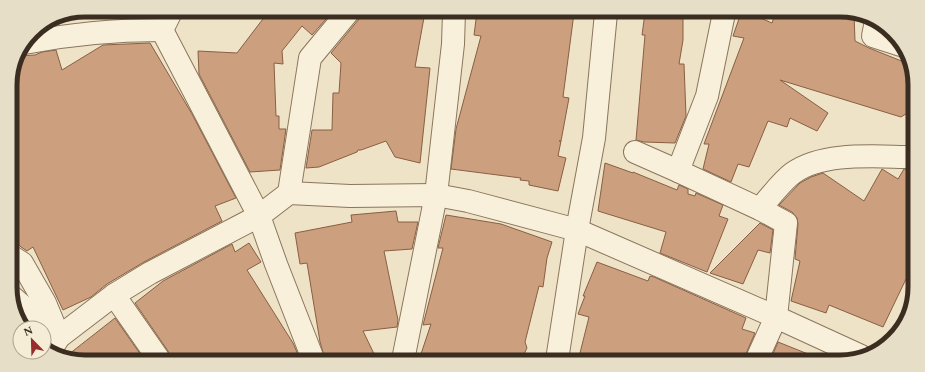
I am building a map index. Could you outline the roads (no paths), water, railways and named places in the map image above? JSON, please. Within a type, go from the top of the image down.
[{"type":"street","points":[[162,30],[168,17]]},
{"type":"street","points":[[289,193],[310,58],[343,17]]},
{"type":"street","points":[[404,355],[436,195],[453,44],[454,17]]},
{"type":"street","points":[[558,355],[577,230],[599,139],[606,17]]},
{"type":"street","points":[[678,170],[707,96],[723,17]]},
{"type":"street","points":[[875,27],[873,36],[893,42]]},
{"type":"street","points":[[33,41],[62,36],[129,30],[162,30]]},
{"type":"street","points":[[162,30],[259,216],[311,355]]},
{"type":"street","points":[[635,152],[678,170],[786,223],[776,316],[759,355]]},
{"type":"street","points":[[760,209],[793,173],[817,162],[844,157],[908,157]]},
{"type":"street","points":[[54,344],[114,295],[150,273],[259,216],[289,193],[350,196],[436,195],[468,201],[577,230],[776,316],[855,353]]},
{"type":"street","points":[[17,260],[22,263],[45,303],[54,344]]},
{"type":"street","points":[[114,295],[156,355]]},
{"type":"street","points":[[20,306],[54,344]]}]
